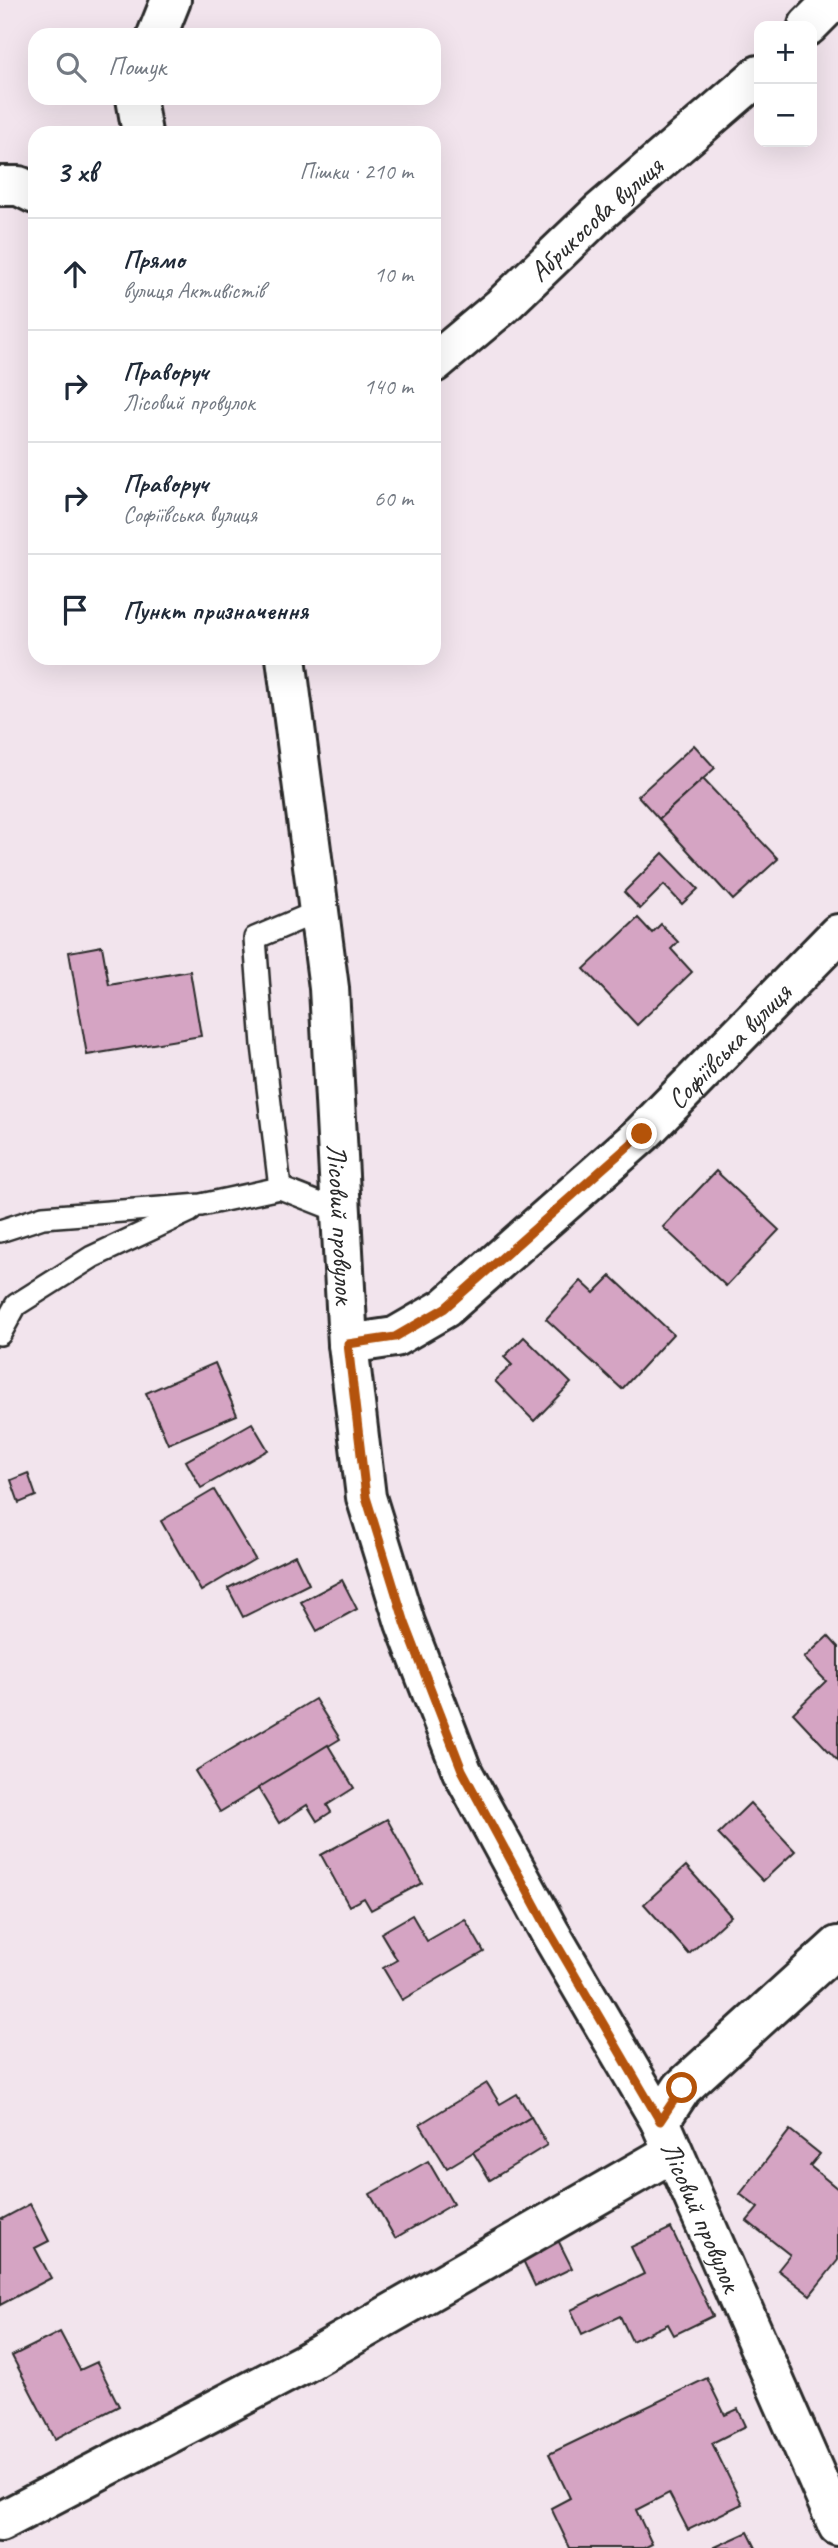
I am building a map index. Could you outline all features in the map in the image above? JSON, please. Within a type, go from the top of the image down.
[{"type":"street","points":[[160,28],[170,0]]},
{"type":"street","points":[[813,21],[834,0]]},
{"type":"street","name":"Абрикосова вулиця","points":[[441,357],[502,306],[600,212],[754,79]]},
{"type":"street","points":[[136,105],[141,126]]},
{"type":"street","points":[[0,186],[19,186],[28,190]]},
{"type":"street","name":"Лісовий провулок","points":[[287,665],[329,988],[348,1344],[366,1497],[405,1623],[462,1770],[549,1931],[666,2136],[838,2526]]},
{"type":"street","name":"Софіївська вулиця","points":[[348,1344],[395,1337],[445,1308],[642,1134],[838,934]]},
{"type":"street","points":[[7,2525],[303,2364],[666,2136],[682,2088],[838,1946]]},
{"type":"lane","points":[[280,1188],[263,1045],[255,938],[319,911]]},
{"type":"lane","points":[[0,1231],[43,1217],[201,1205],[280,1188],[341,1212]]},
{"type":"lane","points":[[0,1334],[16,1305],[92,1257],[201,1205]]},
{"type":"building","points":[[694,745],[715,768],[659,819],[638,796]]},
{"type":"building","points":[[703,779],[778,859],[733,900],[659,819]]},
{"type":"building","points":[[663,853],[698,889],[682,904],[664,885],[640,909],[624,892]]},
{"type":"building","points":[[638,918],[652,933],[661,924],[678,942],[671,949],[692,972],[637,1025],[584,969]]},
{"type":"building","points":[[102,946],[109,985],[190,971],[201,1036],[87,1055],[69,952]]},
{"type":"building","points":[[716,1171],[779,1230],[726,1286],[663,1227]]},
{"type":"building","points":[[611,1276],[673,1334],[622,1389],[546,1319],[581,1281],[594,1293]]},
{"type":"building","points":[[524,1337],[571,1383],[534,1421],[495,1381],[512,1365],[504,1357]]},
{"type":"building","points":[[215,1363],[237,1415],[168,1444],[146,1393]]},
{"type":"building","points":[[252,1423],[268,1450],[201,1488],[186,1461]]},
{"type":"building","points":[[28,1473],[36,1496],[19,1503],[11,1480]]},
{"type":"building","points":[[214,1490],[255,1559],[201,1591],[161,1521]]},
{"type":"building","points":[[295,1555],[309,1584],[243,1617],[228,1588]]},
{"type":"building","points":[[342,1580],[357,1609],[317,1631],[301,1602]]},
{"type":"building","points":[[828,1636],[838,1647],[838,1761],[793,1713],[826,1681],[804,1658]]},
{"type":"building","points":[[315,1699],[340,1739],[220,1812],[195,1771]]},
{"type":"building","points":[[328,1745],[354,1788],[327,1805],[331,1812],[317,1821],[307,1805],[279,1823],[258,1788]]},
{"type":"building","points":[[750,1803],[795,1851],[763,1881],[718,1834]]},
{"type":"building","points":[[387,1819],[422,1883],[371,1910],[364,1898],[349,1906],[321,1855]]},
{"type":"building","points":[[686,1866],[731,1916],[689,1954],[644,1904]]},
{"type":"building","points":[[412,1915],[427,1941],[465,1919],[484,1952],[402,2000],[383,1968],[397,1960],[381,1933]]},
{"type":"building","points":[[487,2083],[500,2104],[517,2094],[531,2117],[447,2168],[420,2124]]},
{"type":"building","points":[[531,2117],[547,2145],[490,2180],[473,2152]]},
{"type":"building","points":[[790,2130],[820,2154],[810,2166],[838,2189],[838,2260],[810,2295],[778,2270],[790,2255],[747,2221],[758,2208],[740,2194]]},
{"type":"building","points":[[428,2161],[453,2204],[395,2238],[370,2194]]},
{"type":"building","points":[[30,2204],[49,2241],[35,2248],[51,2278],[0,2305],[0,2220]]},
{"type":"building","points":[[671,2228],[713,2316],[674,2335],[668,2324],[632,2341],[620,2316],[582,2334],[571,2310],[644,2274],[631,2247]]},
{"type":"building","points":[[558,2240],[572,2268],[535,2286],[522,2258]]},
{"type":"building","points":[[60,2332],[80,2370],[97,2362],[119,2406],[55,2439],[12,2356]]},
{"type":"building","points":[[707,2378],[725,2415],[738,2409],[746,2426],[712,2443],[742,2504],[688,2530],[669,2493],[636,2510],[652,2544],[644,2548],[570,2548],[551,2508],[570,2498],[549,2454]]},
{"type":"building","points":[[748,2532],[756,2548],[713,2548]]},
{"type":"route","points":[[642,1134],[445,1308],[395,1337],[348,1344],[366,1497],[405,1623],[462,1770],[549,1931],[660,2121],[682,2088]]}]
